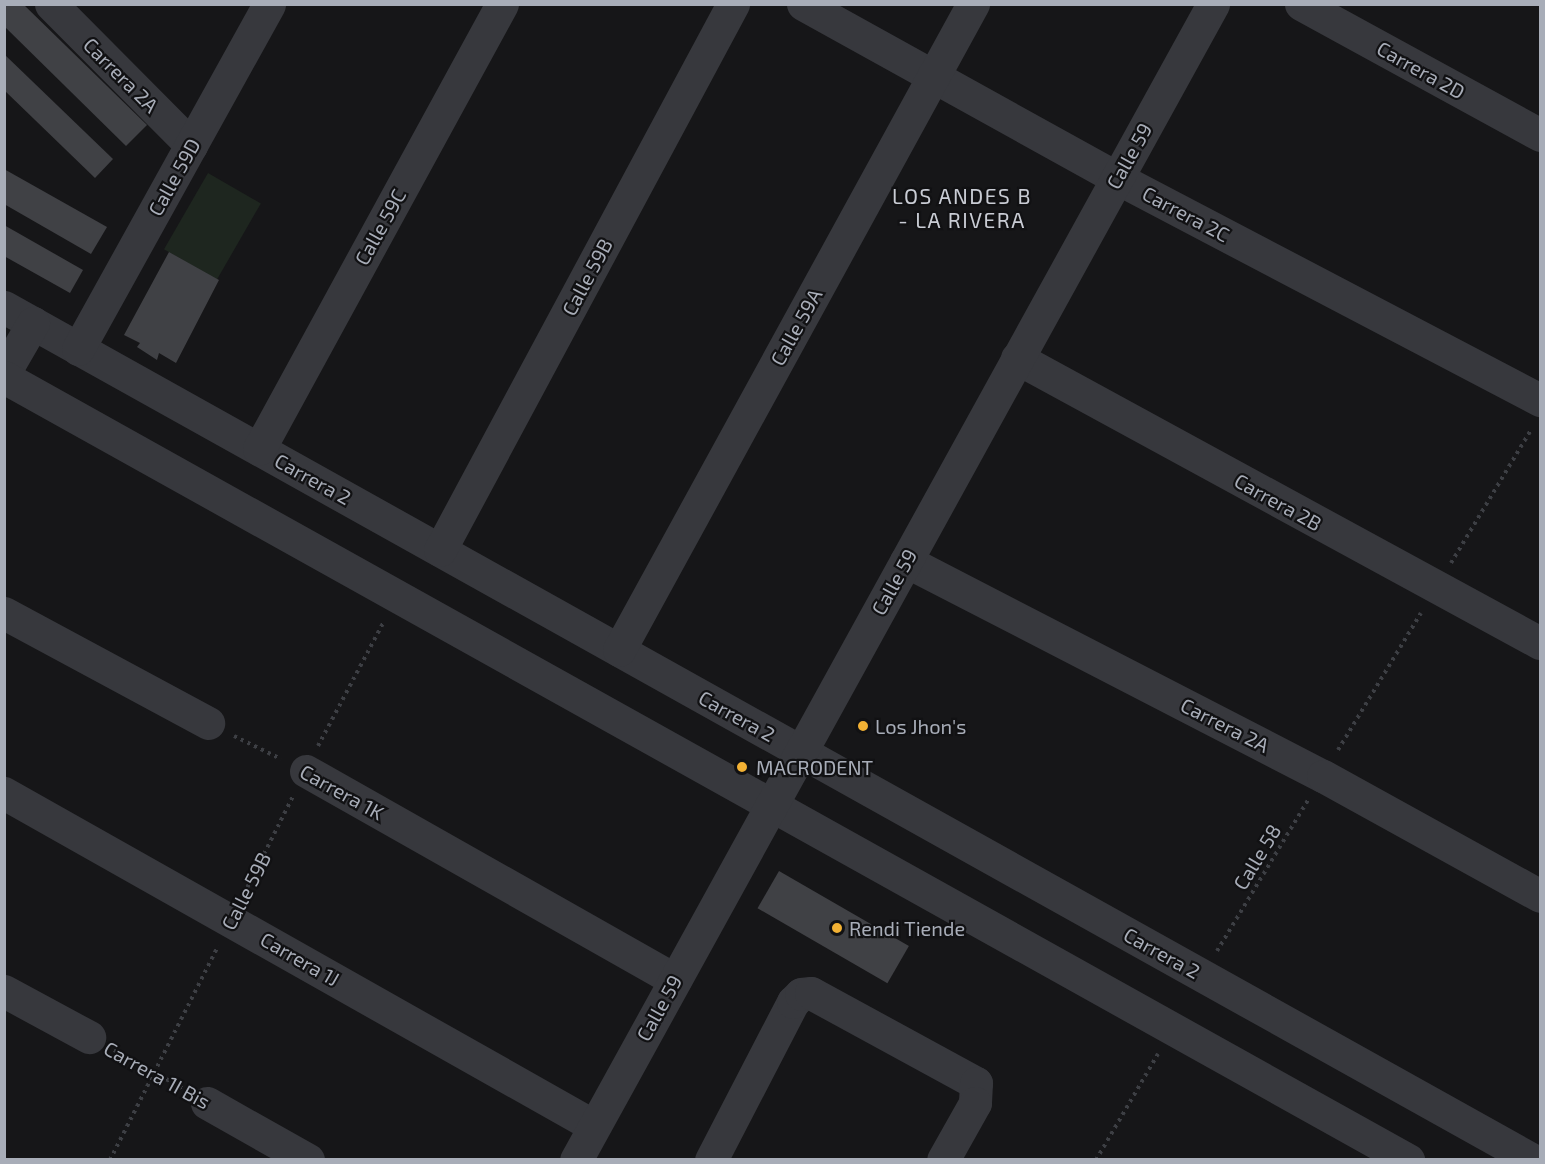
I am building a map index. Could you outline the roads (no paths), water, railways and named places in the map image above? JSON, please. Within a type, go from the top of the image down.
[{"type":"street","name":"Carrera 2A","points":[[51,4],[191,145]]},
{"type":"street","name":"Calle 59D","points":[[78,349],[269,4]]},
{"type":"street","name":"Calle 59C","points":[[259,449],[502,4]]},
{"type":"street","name":"Calle 59B","points":[[440,550],[733,4]]},
{"type":"street","name":"Carrera 2C","points":[[804,4],[1117,178],[1540,400]]},
{"type":"street","name":"Calle 59A","points":[[619,650],[973,4]]},
{"type":"street","name":"Calle 59","points":[[576,1160],[1213,4]]},
{"type":"street","name":"Carrera 2D","points":[[1301,4],[1540,135]]},
{"type":"street","name":"Carrera 2","points":[[4,307],[1533,1160]]},
{"type":"street","points":[[33,323],[4,375],[1408,1160]]},
{"type":"street","name":"Carrera 2B","points":[[1017,358],[1540,643]]},
{"type":"street","name":"Carrera 2A","points":[[906,561],[1323,776],[1540,896]]},
{"type":"street","points":[[4,613],[208,723]]},
{"type":"street","name":"Carrera 1K","points":[[306,771],[675,980]]},
{"type":"street","name":"Carrera 1J","points":[[4,792],[594,1126]]},
{"type":"street","name":"Carrera 1I Bis","points":[[4,991],[89,1037]]},
{"type":"street","points":[[711,1160],[793,1002],[801,994],[811,993],[975,1083],[975,1103],[944,1160]]},
{"type":"street","name":"Carrera 1I Bis","points":[[207,1103],[308,1160]]},
{"type":"place","name":"Los Jhon's","points":[[863,726]]},
{"type":"place","name":"MACRODENT","points":[[742,767]]},
{"type":"place","name":"Rendi Tiende","points":[[837,928]]},
{"type":"district","name":"LOS ANDES B - LA RIVERA","points":[[962,208]]}]
